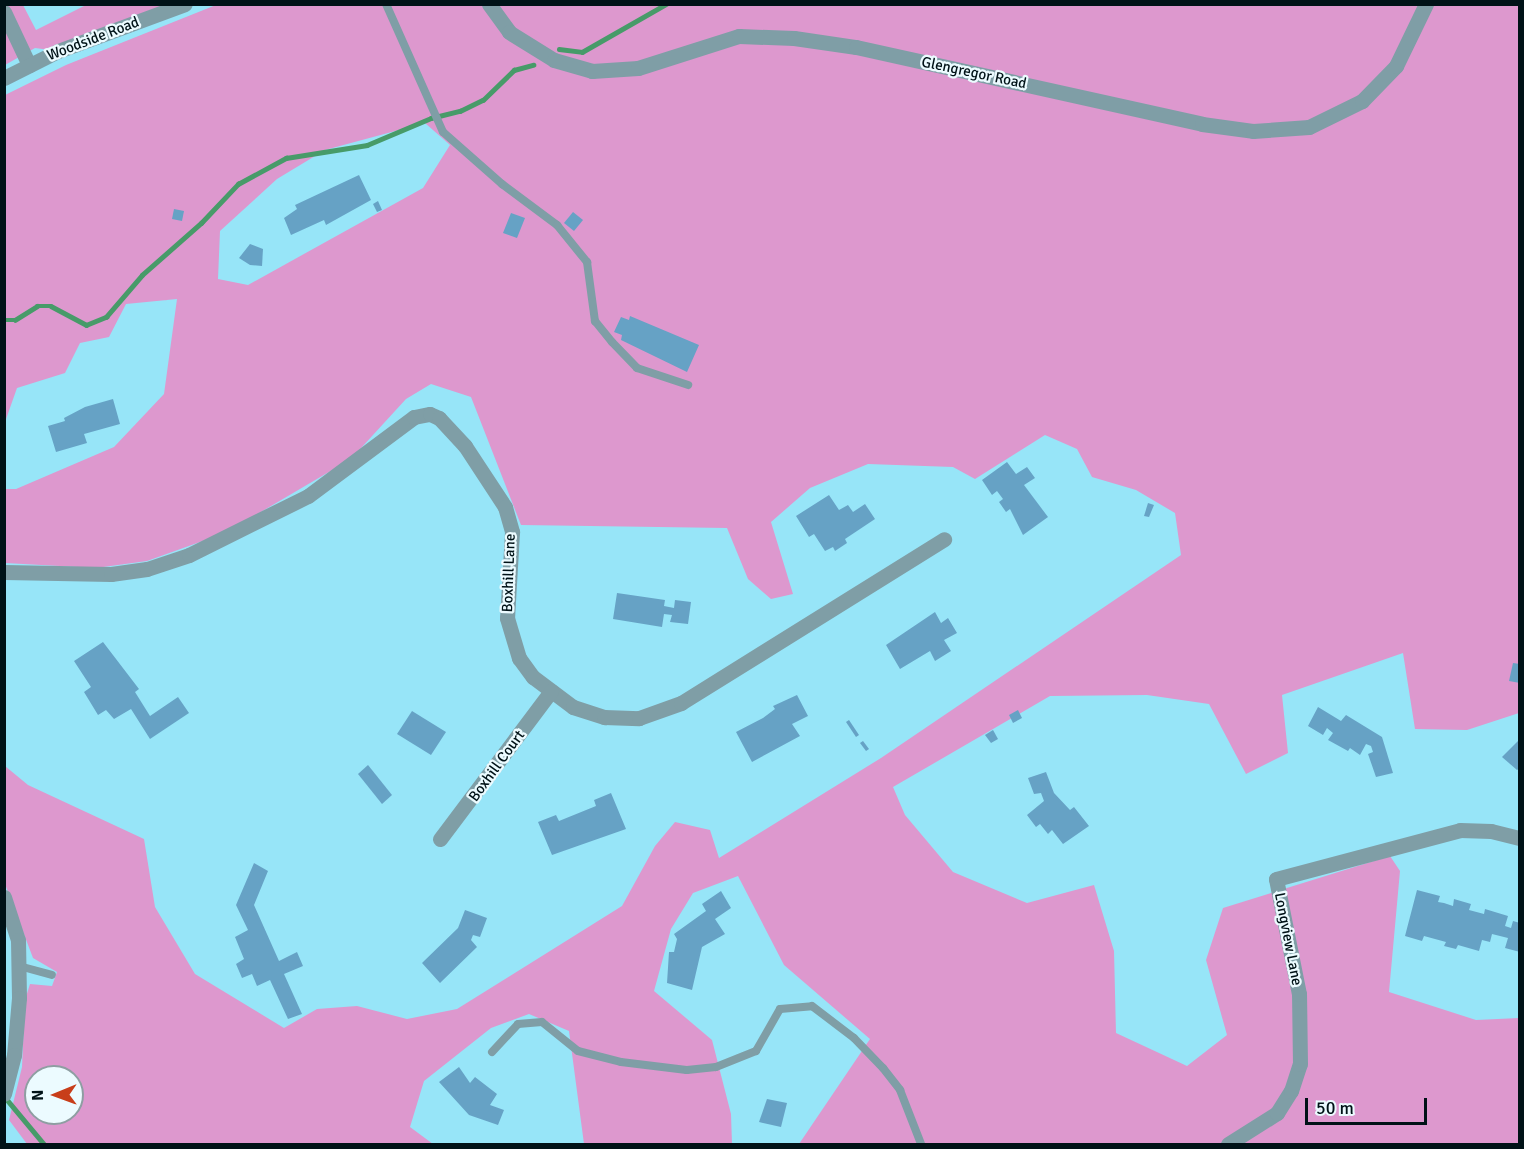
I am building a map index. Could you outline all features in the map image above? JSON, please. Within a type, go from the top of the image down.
[{"type":"street","name":"Woodside Road","points":[[4,78],[29,65],[184,4]]},
{"type":"street","name":"Glengregor Road","points":[[489,4],[509,32],[554,60],[592,71],[638,68],[739,36],[794,38],[856,47],[1202,124],[1253,131],[1309,127],[1362,101],[1396,66],[1425,4]]},
{"type":"street","points":[[4,12],[29,65]]},
{"type":"street","name":"Boxhill Lane","points":[[4,572],[111,574],[147,569],[189,555],[308,496],[414,417],[430,414],[439,418],[465,446],[505,507],[512,532],[507,618],[511,637],[533,676],[573,707],[604,717],[639,718],[665,711],[944,539]]},
{"type":"street","name":"Boxhill Court","points":[[440,839],[551,691]]},
{"type":"street","name":"Longview Lane","points":[[1228,1144],[1277,1113],[1291,1090],[1300,1064],[1299,994],[1276,879],[1460,830],[1491,831],[1520,838]]},
{"type":"street","points":[[4,897],[14,919],[19,966],[18,1025],[6,1089]]},
{"type":"lane","points":[[386,4],[443,132],[502,184],[557,225],[587,262],[595,321],[637,368],[688,385]]},
{"type":"lane","points":[[19,966],[52,975]]},
{"type":"lane","points":[[492,1052],[518,1024],[542,1022],[578,1051],[589,1054],[687,1070],[716,1067],[756,1051],[780,1009],[812,1006],[854,1038],[883,1068],[900,1090],[921,1144]]},
{"type":"shaded area","points":[[5,5],[23,5],[36,30],[86,5],[164,5],[58,51],[35,48],[5,65]]},
{"type":"shaded area","points":[[216,5],[1519,5],[1519,713],[1467,730],[1415,729],[1403,653],[1282,695],[1288,753],[1246,774],[1209,704],[1147,695],[1050,696],[893,787],[905,815],[953,872],[1027,903],[1094,885],[1114,951],[1116,1033],[1187,1066],[1227,1035],[1206,960],[1223,908],[1390,856],[1400,871],[1389,992],[1476,1020],[1519,1018],[1519,1144],[799,1144],[870,1039],[784,965],[738,876],[693,893],[671,929],[654,991],[712,1040],[731,1114],[732,1144],[584,1144],[569,1031],[529,1014],[491,1028],[424,1081],[410,1127],[433,1144],[27,1144],[9,1120],[22,1067],[25,1000],[30,984],[52,986],[57,972],[33,958],[5,884],[5,766],[28,785],[144,839],[155,907],[195,974],[284,1028],[317,1009],[357,1006],[407,1019],[457,1009],[622,906],[655,846],[675,822],[710,830],[719,858],[881,758],[1181,555],[1175,513],[1136,490],[1092,477],[1077,449],[1045,435],[975,479],[953,467],[868,464],[810,488],[771,522],[793,594],[771,599],[748,579],[727,528],[521,525],[471,397],[431,384],[406,399],[351,459],[225,533],[147,561],[96,568],[5,563],[5,489],[16,489],[114,447],[164,394],[177,299],[126,304],[109,337],[80,343],[65,373],[17,388],[5,422],[5,95],[66,65]],"holes":[[[425,123],[450,145],[423,188],[248,285],[218,279],[220,231],[277,179],[325,150]]]},
{"type":"building","points":[[359,175],[371,200],[326,225],[324,220],[291,235],[284,218],[297,209],[295,205]]},
{"type":"building","points":[[378,201],[382,210],[377,212],[373,204]]},
{"type":"building","points":[[174,209],[184,211],[182,221],[172,219]]},
{"type":"building","points":[[573,212],[583,220],[574,231],[564,223]]},
{"type":"building","points":[[511,213],[525,218],[517,238],[503,233]]},
{"type":"building","points":[[250,244],[263,249],[262,266],[250,265],[239,258]]},
{"type":"building","points":[[630,316],[699,345],[687,372],[621,340],[622,335],[614,332],[621,317],[629,320]]},
{"type":"building","points":[[113,399],[120,424],[84,434],[87,443],[56,452],[48,426],[65,421],[64,418],[85,407]]},
{"type":"building","points":[[1007,462],[1016,474],[1027,467],[1035,478],[1024,485],[1048,517],[1023,535],[1010,509],[1006,512],[999,502],[1003,499],[997,491],[992,495],[982,480]]},
{"type":"building","points":[[829,495],[839,510],[848,505],[853,512],[865,504],[875,519],[845,539],[847,543],[835,551],[833,547],[825,551],[814,534],[809,537],[796,516]]},
{"type":"building","points":[[1148,503],[1154,505],[1149,517],[1144,516]]},
{"type":"building","points":[[617,593],[665,600],[664,606],[674,608],[675,600],[691,602],[688,624],[670,622],[672,615],[664,614],[662,627],[613,619]]},
{"type":"building","points":[[935,612],[941,623],[948,618],[957,633],[944,640],[951,651],[935,661],[930,651],[900,669],[886,645]]},
{"type":"building","points":[[103,642],[139,689],[135,692],[150,716],[178,697],[189,713],[150,739],[131,709],[114,719],[106,710],[98,715],[84,692],[91,687],[74,661]]},
{"type":"building","points":[[1513,663],[1520,664],[1520,683],[1509,681]]},
{"type":"building","points":[[797,695],[808,716],[792,724],[800,736],[752,762],[736,732],[763,718],[775,709],[773,706]]},
{"type":"building","points":[[1318,707],[1341,721],[1346,715],[1382,737],[1393,773],[1376,777],[1368,754],[1373,752],[1371,746],[1366,744],[1360,755],[1350,748],[1348,751],[1328,740],[1333,733],[1327,728],[1323,735],[1308,726]]},
{"type":"building","points":[[1018,710],[1022,718],[1013,723],[1009,715]]},
{"type":"building","points":[[412,711],[446,732],[431,755],[397,734]]},
{"type":"building","points":[[849,720],[859,735],[856,737],[846,722]]},
{"type":"building","points":[[993,730],[998,739],[991,743],[985,735]]},
{"type":"building","points":[[1520,739],[1520,768],[1517,770],[1502,757]]},
{"type":"building","points":[[863,741],[869,749],[866,751],[860,743]]},
{"type":"building","points":[[368,765],[392,795],[382,804],[358,774]]},
{"type":"building","points":[[1046,772],[1054,793],[1070,810],[1074,807],[1089,826],[1063,844],[1052,830],[1048,834],[1040,824],[1036,827],[1027,815],[1044,801],[1041,793],[1034,794],[1028,778]]},
{"type":"building","points":[[611,793],[626,829],[552,855],[538,822],[556,815],[559,821],[596,806],[594,800]]},
{"type":"building","points":[[254,863],[268,871],[254,905],[279,961],[297,952],[303,966],[284,974],[302,1014],[288,1019],[270,980],[257,986],[252,974],[242,978],[236,964],[244,959],[235,937],[248,930],[236,905]]},
{"type":"building","points":[[1417,890],[1440,896],[1438,902],[1453,906],[1454,899],[1471,904],[1469,910],[1484,914],[1485,909],[1508,916],[1505,926],[1511,928],[1513,921],[1520,923],[1520,952],[1505,948],[1508,938],[1492,934],[1490,942],[1482,940],[1479,951],[1458,945],[1456,949],[1444,946],[1446,942],[1424,936],[1422,941],[1405,936]]},
{"type":"building","points":[[721,891],[731,908],[715,919],[725,934],[702,947],[692,990],[667,983],[669,952],[674,952],[677,939],[674,934],[706,911],[702,904]]},
{"type":"building","points":[[465,910],[487,918],[480,937],[473,935],[471,940],[477,947],[440,983],[422,963],[458,928]]},
{"type":"building","points":[[459,1067],[470,1083],[475,1077],[497,1094],[490,1105],[504,1110],[498,1125],[469,1115],[439,1082]]},
{"type":"building","points":[[767,1099],[787,1103],[781,1127],[759,1122]]},
{"type":"waterway","points":[[559,49],[582,52],[666,4]]},
{"type":"waterway","points":[[4,320],[15,320],[37,306],[51,306],[86,325],[106,317],[142,275],[201,223],[238,184],[286,158],[367,145],[431,118],[460,111],[483,100],[514,70],[533,65]]},
{"type":"waterway","points":[[4,1096],[44,1144]]}]
